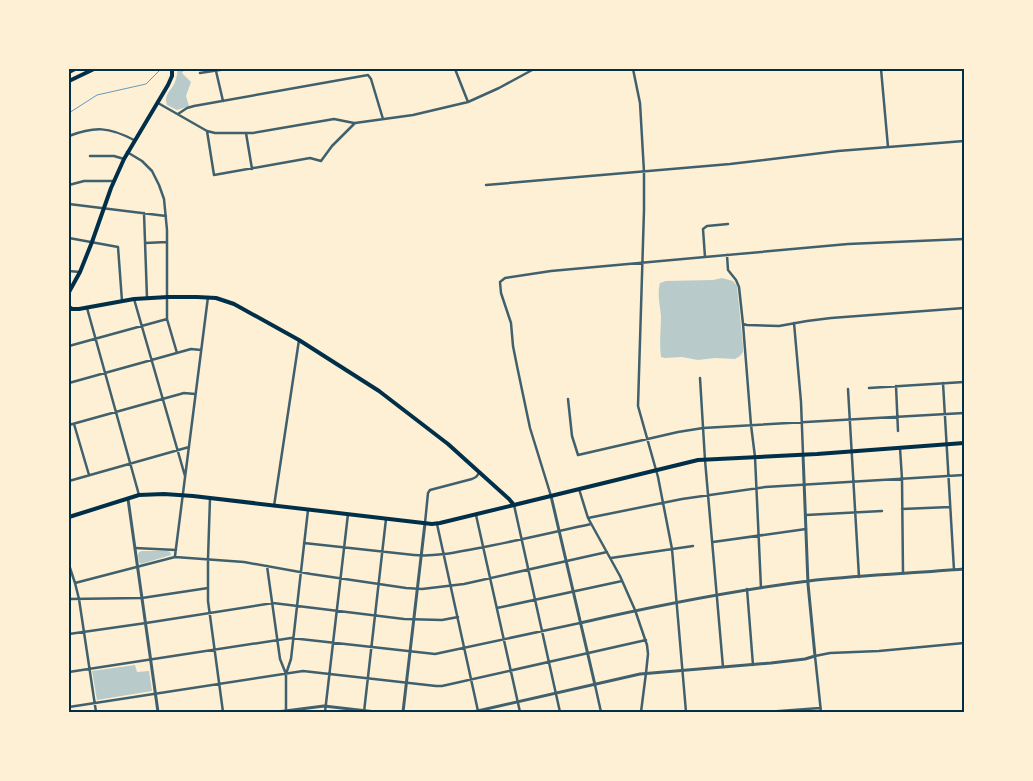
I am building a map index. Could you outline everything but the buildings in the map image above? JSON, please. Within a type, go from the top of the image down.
[{"type":"main road","points":[[69,72],[75,69]]},
{"type":"main road","points":[[69,81],[94,69]]},
{"type":"main road","points":[[69,292],[80,272],[114,180],[134,140],[170,82],[172,69]]},
{"type":"main road","points":[[69,307],[75,309],[86,308],[134,299],[168,297],[226,300],[299,340],[385,396],[429,429],[480,472],[510,499],[514,505]]},
{"type":"main road","points":[[69,517],[139,496],[155,494],[183,495],[437,524],[690,462],[964,443]]},
{"type":"street","points":[[200,73],[226,69]]},
{"type":"street","points":[[455,69],[468,102]]},
{"type":"street","points":[[158,103],[207,131],[215,133],[264,132],[334,119],[355,123],[426,113],[468,102],[490,93],[534,69]]},
{"type":"street","points":[[633,69],[640,103],[644,172],[638,404],[656,470],[672,549],[686,712]]},
{"type":"street","points":[[881,69],[888,147]]},
{"type":"street","points":[[216,71],[223,101]]},
{"type":"street","points":[[178,114],[190,107],[368,75],[384,119]]},
{"type":"street","points":[[207,131],[214,175],[310,158],[321,161],[332,146],[355,123]]},
{"type":"street","points":[[69,136],[88,130],[101,129],[116,131],[134,140]]},
{"type":"street","points":[[246,133],[252,169]]},
{"type":"street","points":[[486,185],[644,172],[830,152],[964,141]]},
{"type":"street","points":[[128,152],[147,166],[154,174],[162,192],[166,216],[167,319],[177,353]]},
{"type":"street","points":[[90,156],[114,156],[124,159]]},
{"type":"street","points":[[69,185],[84,181],[114,180]]},
{"type":"street","points":[[69,204],[166,216]]},
{"type":"street","points":[[144,213],[147,298]]},
{"type":"street","points":[[705,257],[703,229],[707,226],[728,224]]},
{"type":"street","points":[[69,238],[118,247],[122,301]]},
{"type":"street","points":[[601,712],[551,496],[532,433],[513,346],[512,325],[501,293],[500,282],[505,278],[551,271],[848,244],[964,239]]},
{"type":"street","points":[[145,243],[167,242]]},
{"type":"street","points":[[727,255],[728,270],[739,287],[743,324],[755,457],[761,588]]},
{"type":"street","points":[[69,271],[80,272]]},
{"type":"street","points":[[175,557],[208,298]]},
{"type":"street","points":[[134,299],[185,477]]},
{"type":"street","points":[[86,308],[139,496]]},
{"type":"street","points":[[743,324],[779,326],[831,318],[964,308]]},
{"type":"street","points":[[69,346],[167,319]]},
{"type":"street","points":[[794,323],[801,396],[808,582],[821,712]]},
{"type":"street","points":[[274,506],[299,340]]},
{"type":"street","points":[[69,383],[193,349],[201,350]]},
{"type":"street","points":[[700,378],[723,667]]},
{"type":"street","points":[[870,388],[964,382]]},
{"type":"street","points":[[943,383],[954,570]]},
{"type":"street","points":[[896,386],[898,432]]},
{"type":"street","points":[[848,389],[859,577]]},
{"type":"street","points":[[69,425],[184,393],[195,394]]},
{"type":"street","points":[[568,399],[572,436],[578,455],[703,428],[964,413]]},
{"type":"street","points":[[74,424],[89,475]]},
{"type":"street","points":[[69,481],[189,447]]},
{"type":"street","points":[[900,448],[903,574]]},
{"type":"street","points":[[403,712],[428,492],[433,488],[472,479],[480,472]]},
{"type":"street","points":[[588,518],[663,503],[756,488],[964,475]]},
{"type":"street","points":[[579,489],[588,518],[622,581],[646,640],[648,654],[641,712]]},
{"type":"street","points":[[210,498],[209,613],[223,712]]},
{"type":"street","points":[[128,499],[158,712]]},
{"type":"street","points":[[514,505],[560,712]]},
{"type":"street","points":[[902,509],[950,506]]},
{"type":"street","points":[[286,712],[286,674],[291,659],[308,510]]},
{"type":"street","points":[[805,515],[882,511]]},
{"type":"street","points":[[325,712],[348,514]]},
{"type":"street","points":[[476,514],[520,712]]},
{"type":"street","points":[[364,712],[386,519]]},
{"type":"street","points":[[437,524],[478,712]]},
{"type":"street","points":[[304,543],[421,556],[484,547],[592,524]]},
{"type":"street","points":[[713,542],[806,529]]},
{"type":"street","points":[[611,558],[693,546]]},
{"type":"street","points":[[134,548],[176,550]]},
{"type":"street","points":[[76,583],[175,557],[244,562],[340,579],[417,589],[451,586],[607,552]]},
{"type":"street","points":[[69,565],[76,583],[79,599],[96,712]]},
{"type":"street","points":[[267,566],[281,662],[286,674]]},
{"type":"street","points":[[69,672],[293,638],[435,654],[717,594],[808,582],[964,569]]},
{"type":"street","points":[[497,608],[622,581]]},
{"type":"street","points":[[69,599],[142,598],[208,588]]},
{"type":"street","points":[[747,590],[752,665]]},
{"type":"street","points":[[69,634],[272,603],[414,620],[442,620],[458,617]]},
{"type":"street","points":[[69,707],[303,671],[439,686],[646,640]]},
{"type":"street","points":[[473,712],[646,673],[752,665],[805,659],[830,653],[879,651],[964,643]]},
{"type":"street","points":[[277,712],[326,706],[376,712]]},
{"type":"street","points":[[766,712],[820,708]]},
{"type":"shaded area","points":[[178,69],[185,69],[182,73],[191,82],[186,96],[189,106],[177,110],[167,105],[166,98],[175,82]]},
{"type":"shaded area","points":[[722,278],[733,281],[737,286],[743,346],[743,352],[740,356],[735,359],[715,358],[698,360],[682,357],[661,357],[660,283],[666,281],[713,280]]},
{"type":"shaded area","points":[[142,551],[168,551],[171,555],[141,564],[138,555]]},
{"type":"shaded area","points":[[135,665],[137,672],[149,671],[152,691],[97,700],[92,671]]},
{"type":"waterway","points":[[69,113],[97,95],[146,84],[161,69]]}]
